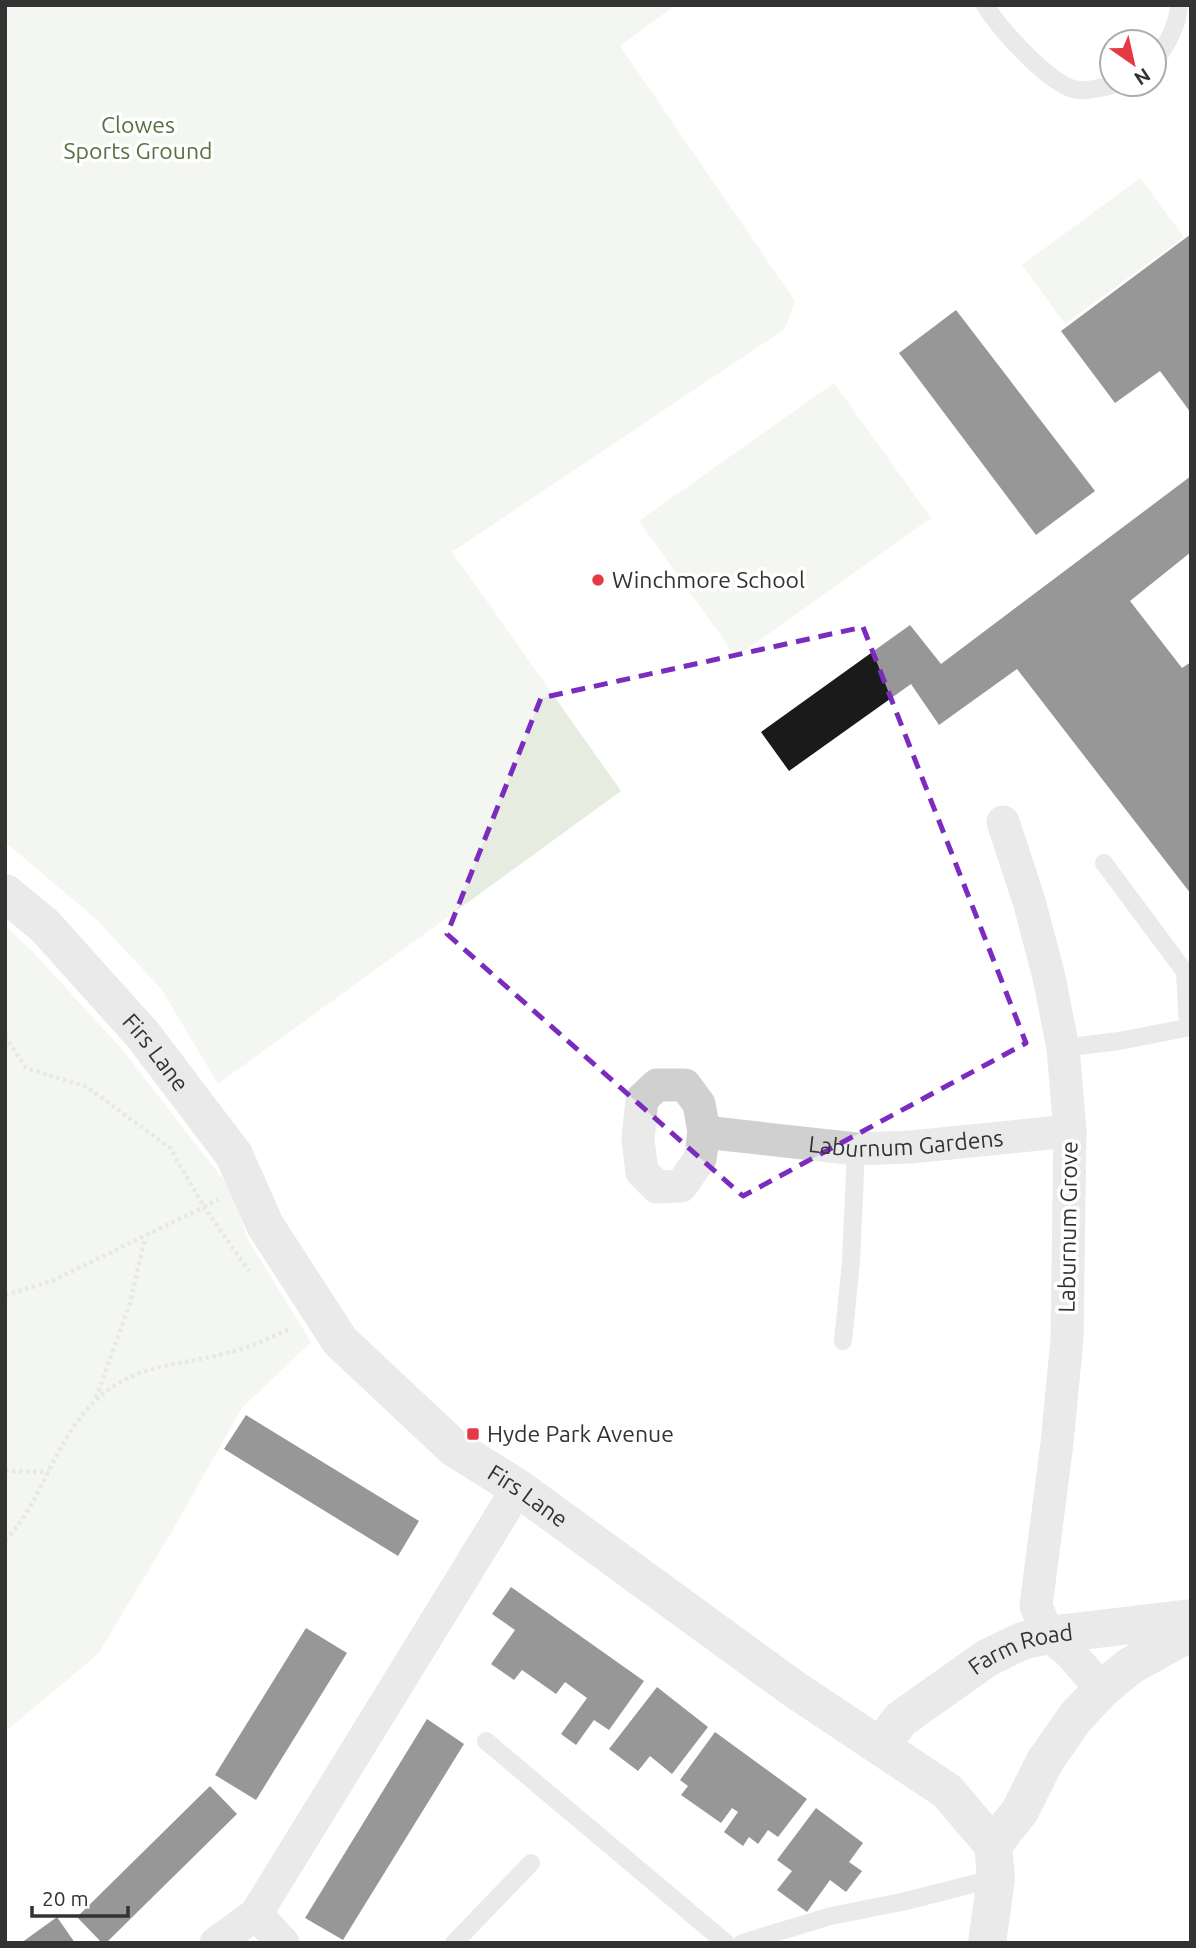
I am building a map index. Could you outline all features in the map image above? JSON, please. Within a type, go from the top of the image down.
[{"type":"street","name":"Laburnum Grove","points":[[1003,822],[1029,901],[1049,977],[1063,1048],[1070,1131],[1067,1339],[1057,1443],[1035,1606],[1048,1635]]},
{"type":"street","name":"Firs Lane","points":[[5,893],[46,926],[143,1035],[234,1155],[307,1322],[340,1341],[454,1448],[518,1488],[794,1689],[947,1791],[995,1861]]},
{"type":"street","name":"Laburnum Gardens","points":[[704,1132],[856,1149],[911,1147],[1070,1131]]},
{"type":"street","points":[[216,1943],[256,1914],[518,1488]]},
{"type":"street","name":"Farm Road","points":[[880,1746],[901,1718],[987,1657],[1022,1641],[1048,1635],[1191,1618]]},
{"type":"street","points":[[987,1943],[995,1861],[1045,1761],[1075,1718],[1102,1689],[1130,1666],[1191,1632]]},
{"type":"street","points":[[1048,1635],[1069,1652],[1102,1689]]},
{"type":"street","points":[[256,1914],[283,1943]]},
{"type":"lane","points":[[985,5],[1009,37],[1064,85],[1077,90],[1098,87]]},
{"type":"lane","points":[[1168,42],[1179,5]]},
{"type":"lane","points":[[1063,1048],[1119,1041],[1189,1027],[1185,972],[1104,863]]},
{"type":"lane","points":[[844,1341],[856,1149]]},
{"type":"lane","points":[[486,1741],[726,1943]]},
{"type":"lane","points":[[743,1943],[831,1916],[906,1901],[995,1861]]},
{"type":"lane","points":[[454,1943],[531,1863]]},
{"type":"path","points":[[5,1036],[26,1068],[87,1087],[170,1147],[204,1208],[251,1274]]},
{"type":"path","points":[[5,1295],[52,1281],[204,1208]]},
{"type":"path","points":[[96,1399],[130,1303],[145,1238]]},
{"type":"path","points":[[282,1318],[307,1322]]},
{"type":"path","points":[[5,1540],[50,1472],[74,1427],[96,1399],[134,1374],[166,1364],[240,1350],[307,1322]]},
{"type":"path","points":[[5,1471],[50,1472]]},
{"type":"highlighted area","points":[[863,627],[1026,1043],[743,1196],[447,934],[541,698]]},
{"type":"green space","name":"Clowes Sports Ground","points":[[5,5],[676,5],[620,46],[795,301],[785,329],[452,552],[621,791],[218,1084],[162,990],[95,918],[5,842]]},
{"type":"green space","points":[[1140,178],[1184,237],[1065,324],[1022,265]]},
{"type":"green space","points":[[834,383],[931,518],[736,657],[639,521]]},
{"type":"green space","points":[[5,926],[32,951],[121,1048],[232,1191],[247,1238],[311,1342],[242,1408],[98,1654],[5,1732]]},
{"type":"building","points":[[1191,234],[1191,413],[1160,371],[1115,403],[1061,331]]},
{"type":"building","points":[[956,310],[1095,491],[1036,535],[899,353]]},
{"type":"building","points":[[1191,476],[1191,552],[1130,601],[1182,668],[1191,662],[1191,894],[1017,669],[939,725],[911,684],[789,771],[761,732],[910,625],[941,664]]},
{"type":"building","points":[[246,1415],[419,1521],[398,1556],[224,1449]]},
{"type":"building","points":[[511,1587],[644,1681],[609,1730],[594,1720],[576,1745],[561,1734],[587,1698],[565,1682],[556,1694],[522,1670],[514,1680],[491,1664],[515,1630],[492,1614]]},
{"type":"building","points":[[306,1628],[347,1653],[256,1800],[215,1775]]},
{"type":"building","points":[[657,1687],[708,1727],[672,1774],[650,1756],[638,1771],[609,1749]]},
{"type":"building","points":[[427,1719],[464,1744],[343,1940],[305,1918]]},
{"type":"building","points":[[715,1732],[807,1799],[778,1837],[768,1830],[758,1844],[749,1837],[743,1846],[724,1832],[738,1812],[732,1808],[721,1823],[681,1795],[688,1786],[680,1780]]},
{"type":"building","points":[[210,1786],[237,1814],[106,1943],[102,1943],[77,1917]]},
{"type":"building","points":[[816,1808],[863,1843],[849,1862],[862,1871],[846,1892],[830,1880],[807,1912],[777,1890],[792,1871],[777,1860]]},
{"type":"building","points":[[57,1917],[75,1943],[21,1943]]},
{"type":"place","name":"Winchmore School","points":[[598,580]]},
{"type":"place","name":"Hyde Park Avenue","points":[[473,1434]]}]
